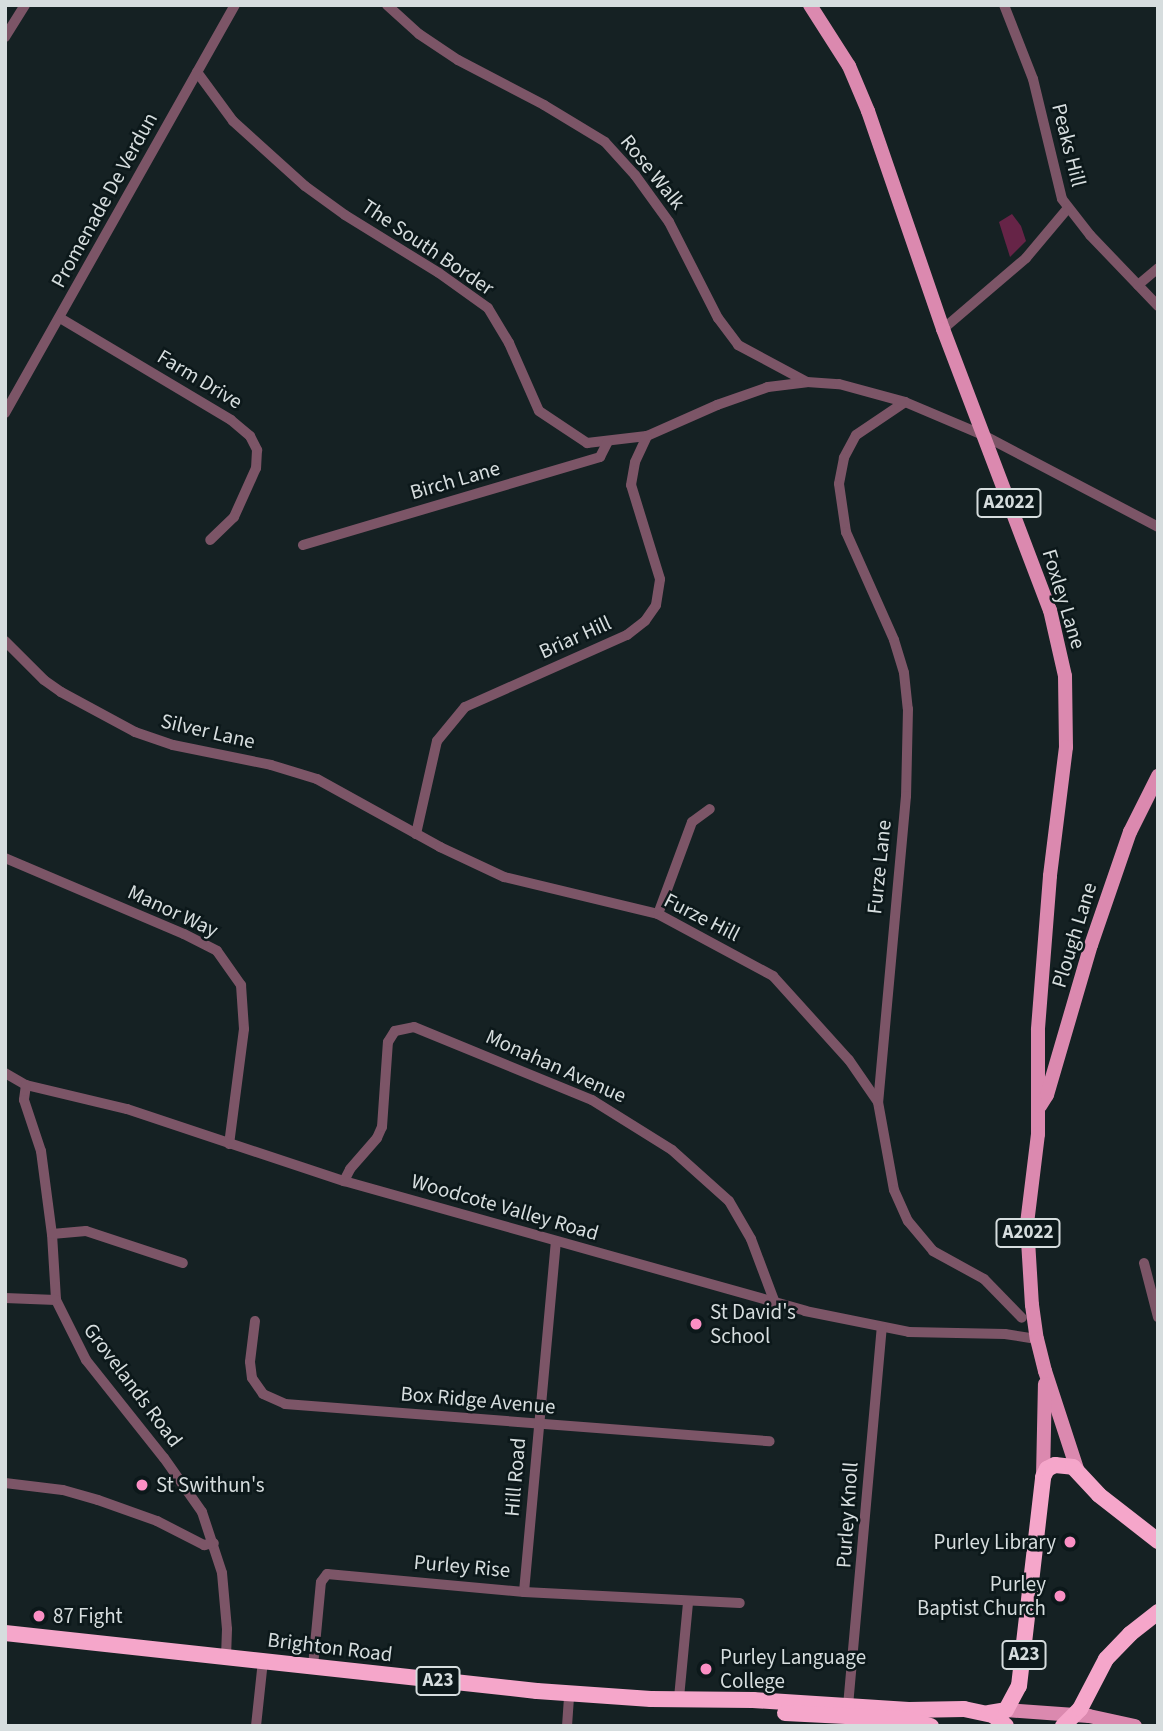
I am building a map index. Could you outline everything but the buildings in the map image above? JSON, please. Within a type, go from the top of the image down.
[{"type":"highway","points":[[1043,1477],[1047,1469],[1055,1465],[1073,1467],[1091,1486],[1158,1541]]},
{"type":"highway","name":"A23","points":[[984,1713],[1006,1718],[1017,1695],[1023,1663],[1043,1477]]},
{"type":"highway","points":[[1069,1720],[1106,1659],[1130,1634],[1158,1612]]},
{"type":"highway","name":"Brighton Road","points":[[5,1633],[108,1642],[569,1694],[964,1709],[984,1713]]},
{"type":"highway","name":"Brighton Road","points":[[652,1699],[667,1706],[906,1719],[931,1726]]},
{"type":"highway","points":[[967,1726],[984,1713]]},
{"type":"main road","name":"Foxley Lane","points":[[810,5],[849,66],[863,100],[943,329],[1050,610],[1065,676],[1066,747],[1048,902],[1038,1031],[1036,1162],[1027,1224],[1032,1305],[1045,1371]]},
{"type":"main road","name":"Plough Lane","points":[[1038,1108],[1047,1095],[1091,945],[1130,832],[1158,776]]},
{"type":"main road","name":"A2022","points":[[1045,1371],[1078,1472]]},
{"type":"main road","name":"A2022","points":[[1043,1477],[1045,1371]]},
{"type":"main road","points":[[1006,1718],[1135,1726]]},
{"type":"street","points":[[5,37],[25,5]]},
{"type":"street","name":"Promenade De Verdun","points":[[5,413],[235,5]]},
{"type":"street","name":"Rose Walk","points":[[387,5],[419,34],[458,60],[544,105],[605,142],[635,175],[669,222],[718,318],[738,345],[807,382]]},
{"type":"street","name":"Peaks Hill","points":[[1004,5],[1033,79],[1058,186],[1068,208],[1158,306]]},
{"type":"street","name":"The South Border","points":[[197,72],[233,121],[305,186],[488,308],[509,343],[539,411],[587,443],[647,436],[717,405],[768,387],[807,382],[867,389],[983,435],[1158,527]]},
{"type":"street","points":[[943,329],[1026,258],[1068,208]]},
{"type":"street","points":[[1138,285],[1158,268]]},
{"type":"street","name":"Farm Drive","points":[[60,318],[231,420],[250,436],[257,450],[256,468],[234,517],[210,540]]},
{"type":"street","name":"Furze Lane","points":[[905,402],[856,435],[844,458],[839,484],[844,524],[894,640],[908,709],[906,796],[878,1102],[894,1190],[908,1222],[933,1251],[984,1279],[1022,1318]]},
{"type":"street","name":"Briar Hill","points":[[416,834],[438,741],[465,707],[627,635],[645,621],[656,605],[660,579],[631,485],[635,462],[647,436]]},
{"type":"street","name":"Birch Lane","points":[[303,545],[600,457],[608,441]]},
{"type":"street","name":"Silver Lane","points":[[5,642],[61,692],[135,732],[173,745],[271,765],[317,779],[416,834]]},
{"type":"street","points":[[658,914],[692,822],[710,809]]},
{"type":"street","name":"Furze Hill","points":[[416,834],[504,877],[658,914],[773,976],[849,1060],[878,1102]]},
{"type":"street","name":"Manor Way","points":[[5,858],[184,934],[217,951],[241,985],[244,1029],[229,1144]]},
{"type":"street","name":"Monahan Avenue","points":[[344,1181],[349,1169],[377,1138],[382,1127],[388,1042],[396,1031],[414,1027],[592,1100],[672,1150],[729,1201],[751,1239],[775,1303]]},
{"type":"street","name":"Woodcote Valley Road","points":[[5,1073],[26,1085],[127,1109],[344,1181],[775,1303],[882,1328],[926,1334],[1005,1334],[1037,1339]]},
{"type":"street","name":"Grovelands Road","points":[[26,1085],[24,1100],[41,1151],[52,1234],[55,1300],[86,1360],[194,1499],[214,1544],[225,1590],[226,1657]]},
{"type":"street","points":[[52,1234],[86,1231],[183,1263]]},
{"type":"street","name":"Hill Road","points":[[524,1592],[556,1241]]},
{"type":"street","points":[[1144,1263],[1158,1317]]},
{"type":"street","points":[[5,1298],[55,1300]]},
{"type":"street","points":[[1005,1334],[1014,1330],[1032,1305]]},
{"type":"street","name":"Box Ridge Avenue","points":[[255,1321],[250,1362],[252,1378],[263,1394],[277,1402],[539,1425],[770,1441]]},
{"type":"street","name":"Purley Knoll","points":[[848,1706],[856,1646],[882,1328]]},
{"type":"street","points":[[5,1483],[63,1490],[98,1500],[157,1521],[204,1545],[214,1544]]},
{"type":"street","name":"Purley Rise","points":[[313,1666],[321,1582],[327,1574],[524,1592],[740,1603]]},
{"type":"street","points":[[679,1698],[688,1602]]},
{"type":"street","points":[[256,1726],[263,1661]]},
{"type":"street","points":[[567,1726],[569,1694]]},
{"type":"shaded area","points":[[1012,214],[1021,226],[1026,241],[1010,257],[999,222]]},
{"type":"place","name":"St David's School","points":[[696,1324]]},
{"type":"place","name":"St Swithun's","points":[[142,1485]]},
{"type":"place","name":"Purley Library","points":[[1070,1542]]},
{"type":"place","name":"Purley Baptist Church","points":[[1060,1596]]},
{"type":"place","name":"87 Fight","points":[[39,1616]]},
{"type":"place","name":"Purley Language College","points":[[706,1669]]}]
